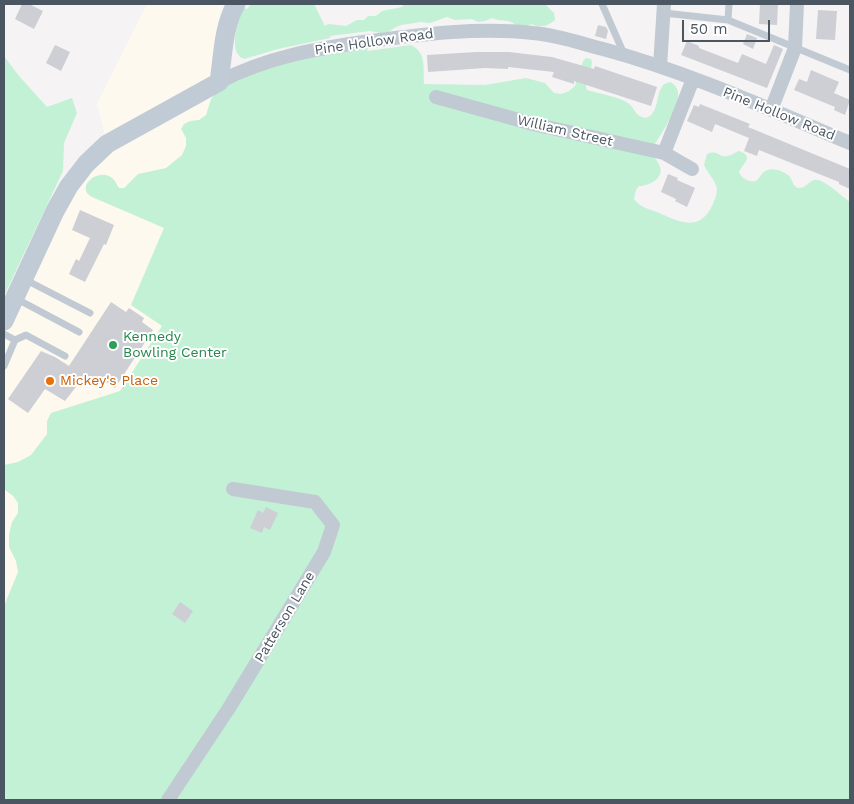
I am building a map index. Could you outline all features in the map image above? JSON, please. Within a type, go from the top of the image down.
[{"type":"street","points":[[219,82],[226,30],[236,4]]},
{"type":"street","points":[[771,110],[795,48],[797,4]]},
{"type":"street","points":[[660,66],[664,8]]},
{"type":"street","name":"Pine Hollow Road","points":[[4,321],[55,211],[69,186],[86,164],[107,144],[250,66],[320,48],[421,34],[477,31],[532,33],[567,39],[660,66],[850,143]]},
{"type":"street","points":[[664,153],[693,79]]},
{"type":"street","name":"William Street","points":[[436,97],[533,124],[664,153],[692,169]]},
{"type":"street","name":"Patterson Lane","points":[[168,800],[229,708],[324,552],[333,525],[315,502],[233,489]]},
{"type":"lane","points":[[602,4],[624,55]]},
{"type":"lane","points":[[728,20],[729,4]]},
{"type":"lane","points":[[664,8],[728,20],[850,70]]},
{"type":"lane","points":[[24,279],[90,313]]},
{"type":"lane","points":[[15,297],[79,332]]},
{"type":"lane","points":[[4,334],[15,340]]},
{"type":"lane","points":[[4,366],[15,340],[26,335],[65,356]]},
{"type":"shaded area","points":[[147,4],[236,4],[219,82],[249,149],[4,704],[4,321],[55,211],[107,144],[97,104]]},
{"type":"green space","points":[[251,4],[314,4],[325,26],[328,24],[346,26],[357,20],[364,20],[368,16],[376,16],[382,11],[402,7],[404,4],[545,4],[554,13],[555,20],[543,26],[531,24],[518,27],[512,22],[492,18],[478,22],[472,19],[455,20],[447,17],[430,23],[421,22],[401,25],[389,32],[370,31],[330,36],[330,38],[278,49],[244,59],[236,50],[235,36],[244,8],[247,9]]},
{"type":"green space","points":[[411,45],[420,52],[422,57],[424,84],[485,85],[526,78],[545,83],[554,93],[561,94],[575,86],[583,61],[586,58],[591,59],[592,63],[586,82],[587,90],[624,101],[638,115],[645,118],[652,114],[656,107],[661,88],[664,84],[670,82],[676,87],[678,95],[676,104],[653,149],[660,167],[660,175],[651,183],[639,186],[634,199],[641,206],[681,222],[695,222],[702,219],[713,204],[717,190],[716,185],[704,165],[707,154],[711,153],[724,156],[739,151],[744,153],[747,158],[739,173],[749,181],[756,181],[767,170],[777,170],[789,176],[798,188],[818,180],[850,202],[850,800],[4,800],[4,606],[18,572],[16,561],[9,547],[9,534],[12,522],[18,513],[18,503],[4,489],[4,465],[18,462],[31,455],[47,434],[47,421],[51,413],[120,391],[162,326],[131,305],[164,228],[92,197],[87,193],[87,184],[95,177],[107,175],[113,179],[119,188],[124,188],[138,174],[166,168],[182,155],[186,146],[186,138],[181,129],[184,124],[199,120],[206,115],[211,99],[217,91],[250,68],[365,47],[368,51]]},
{"type":"green space","points":[[4,56],[47,107],[72,98],[77,113],[64,143],[63,171],[4,296]]},
{"type":"building","points":[[22,4],[29,4],[43,11],[34,29],[15,19]]},
{"type":"building","points":[[760,4],[778,4],[777,25],[759,24]]},
{"type":"building","points":[[818,10],[837,11],[835,40],[816,39]]},
{"type":"building","points":[[598,25],[606,27],[608,31],[606,39],[595,36]]},
{"type":"building","points":[[747,34],[757,38],[753,49],[743,44]]},
{"type":"building","points":[[687,41],[699,46],[699,48],[738,63],[742,54],[766,64],[774,45],[783,49],[767,88],[681,55]]},
{"type":"building","points":[[55,45],[70,52],[61,71],[46,63]]},
{"type":"building","points":[[509,52],[552,57],[594,69],[595,66],[657,87],[651,106],[574,81],[574,84],[552,77],[554,72],[508,67],[508,69],[485,68],[428,72],[427,55]]},
{"type":"building","points":[[811,70],[839,82],[834,93],[850,100],[845,115],[834,110],[835,107],[794,90],[799,79],[807,82]]},
{"type":"building","points":[[700,104],[750,124],[748,127],[850,169],[850,189],[839,184],[839,182],[759,150],[757,156],[744,151],[749,138],[715,124],[712,132],[687,121],[694,105],[699,107]]},
{"type":"building","points":[[668,174],[695,188],[687,207],[661,192]]},
{"type":"building","points":[[80,210],[114,225],[106,245],[104,244],[85,282],[69,274],[76,259],[79,261],[90,238],[72,230]]},
{"type":"building","points":[[111,302],[126,312],[129,308],[144,318],[142,322],[153,330],[115,388],[96,376],[91,384],[82,379],[65,401],[45,389],[28,413],[8,399],[41,351],[69,366]]},
{"type":"building","points":[[266,507],[278,513],[270,530],[264,527],[262,533],[250,528],[258,510],[263,513]]},
{"type":"building","points":[[180,602],[193,611],[185,623],[172,614]]},
{"type":"place","name":"Kennedy Bowling Center","points":[[113,345]]},
{"type":"place","name":"Mickey's Place","points":[[50,381]]}]
